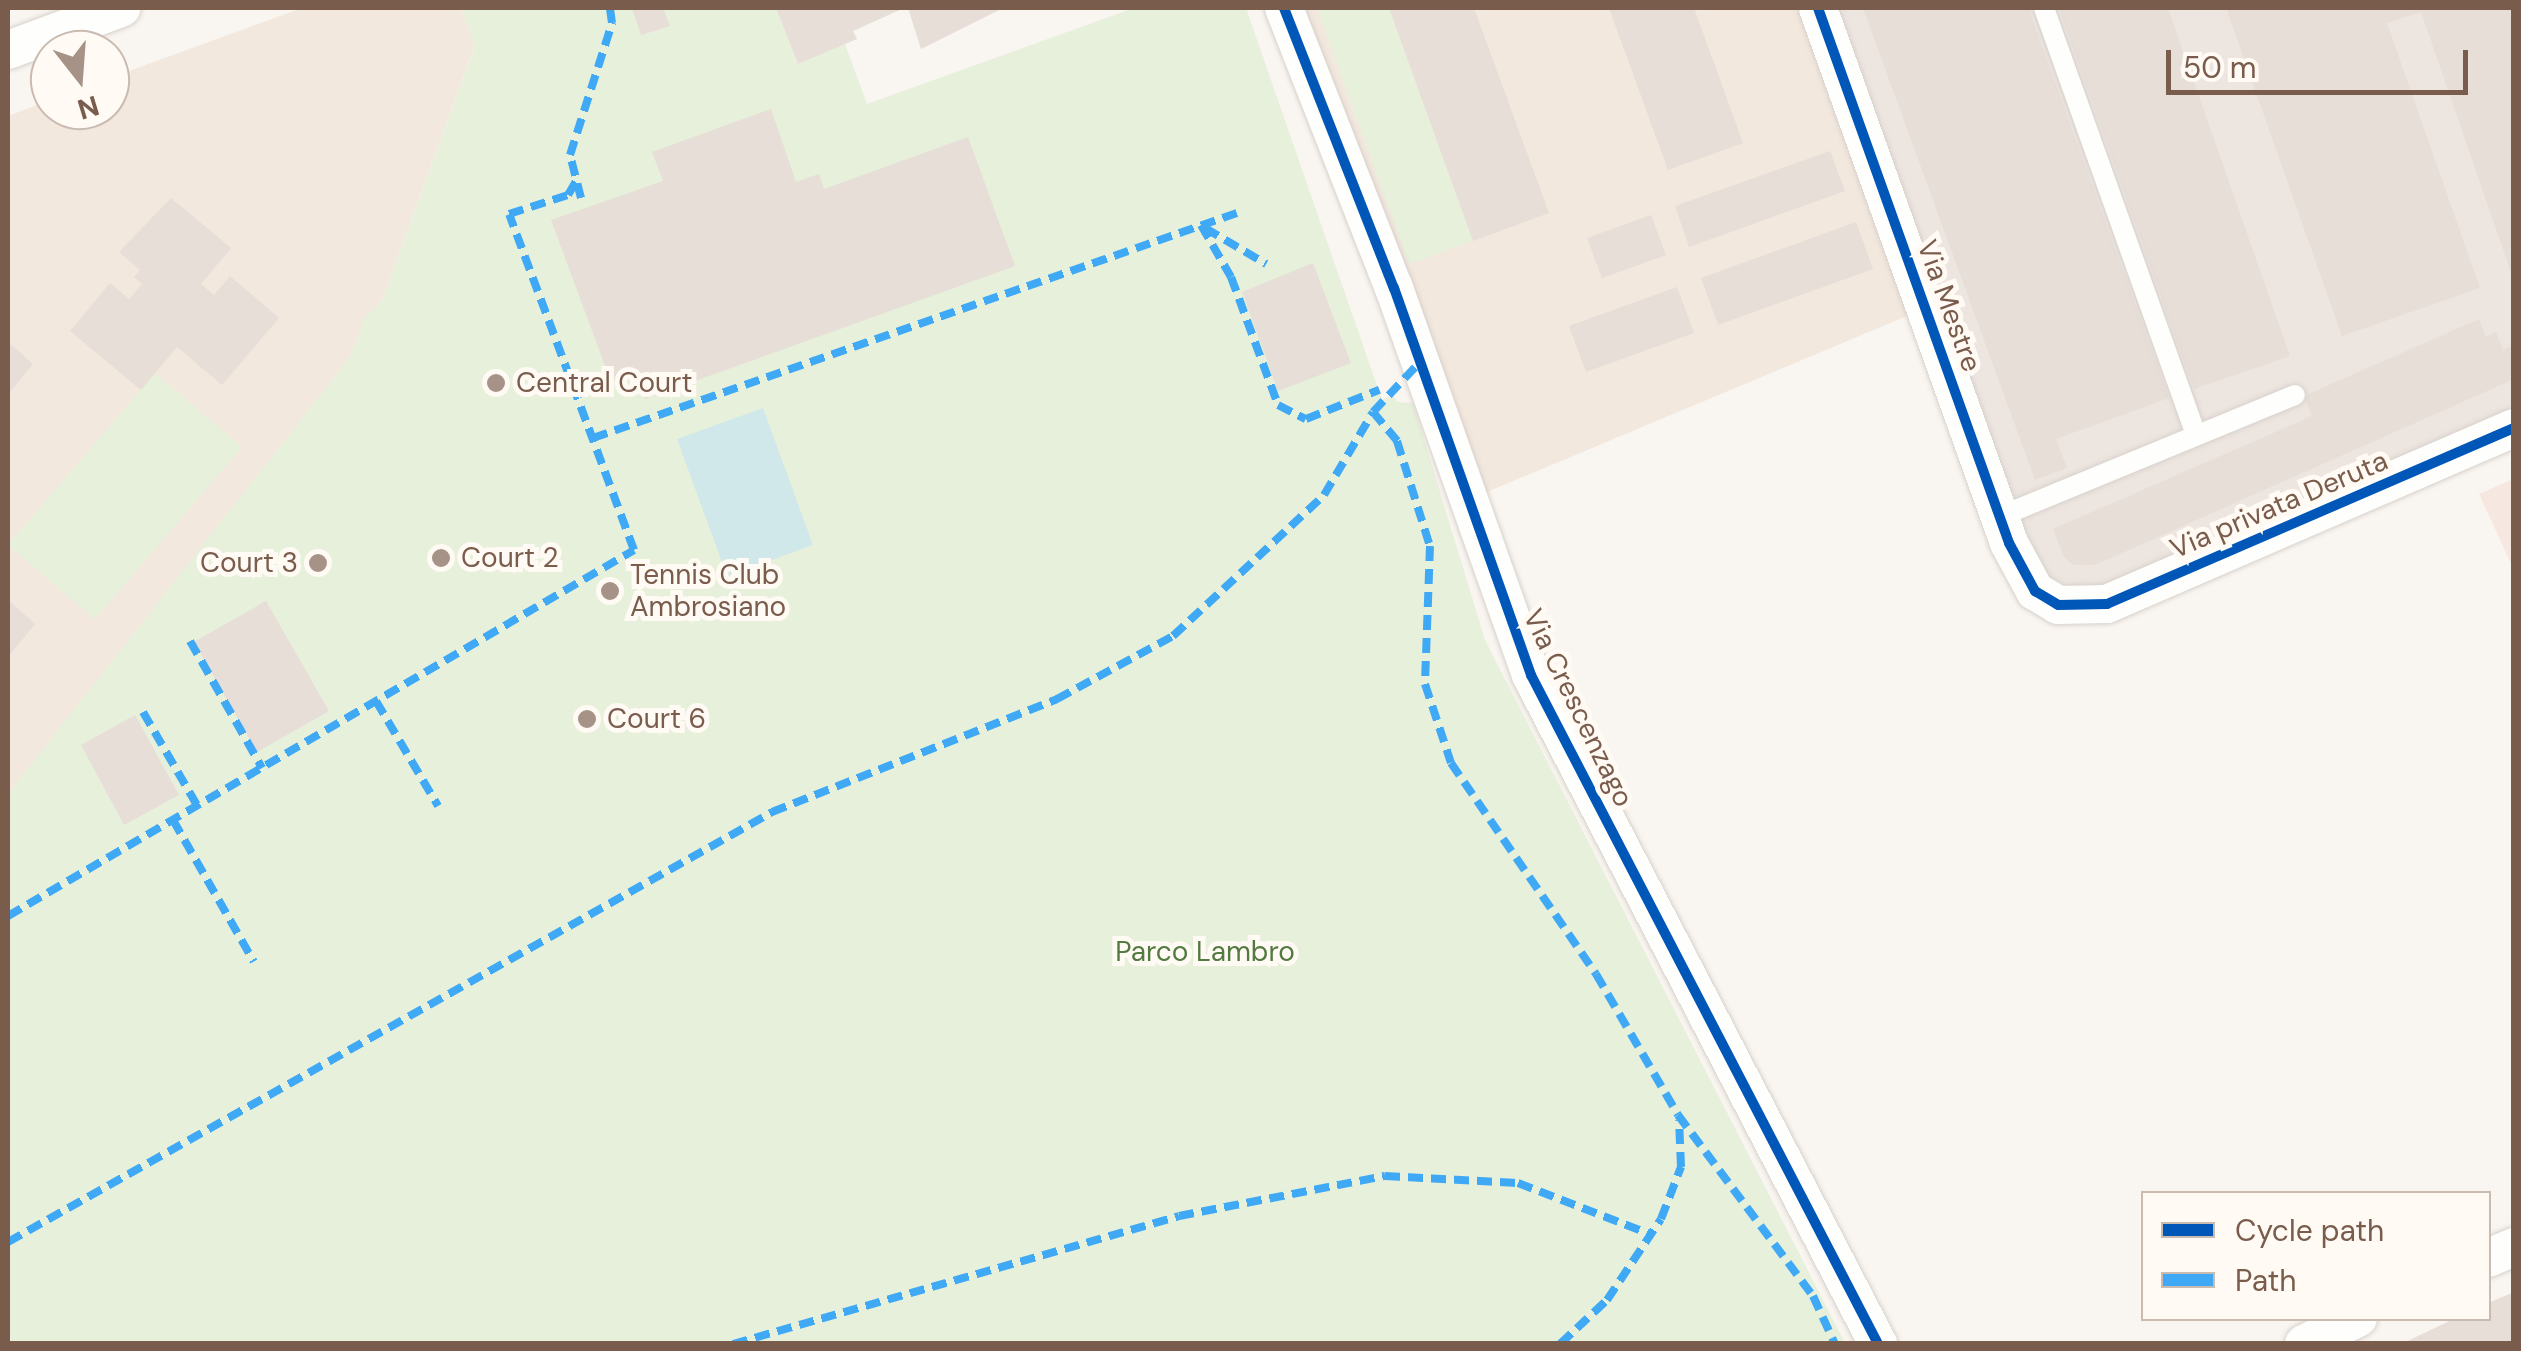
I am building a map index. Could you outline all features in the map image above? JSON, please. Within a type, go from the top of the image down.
[{"type":"street","points":[[8,50],[122,8]]},
{"type":"street","name":"Via Crescenzago","points":[[1284,8],[1394,288],[1532,675],[1878,1344]]},
{"type":"street","name":"Via Mestre","points":[[1818,8],[2000,517],[2030,582],[2058,606]]},
{"type":"street","name":"Via privata Deruta","points":[[2058,606],[2107,604],[2514,428]]},
{"type":"street","points":[[2304,1344],[2352,1321]]},
{"type":"lane","points":[[2044,8],[2196,436]]},
{"type":"lane","points":[[2000,517],[2295,394]]},
{"type":"shaded area","points":[[302,8],[461,8],[475,45],[382,301],[366,317],[350,357],[239,505],[8,795],[8,116],[30,108],[30,130],[130,130],[130,71]]},
{"type":"shaded area","points":[[1284,8],[1818,8],[1926,308],[1470,499]]},
{"type":"shaded area","points":[[1818,8],[2513,8],[2513,428],[2107,604],[2035,591]]},
{"type":"shaded area","points":[[2513,479],[2513,568],[2479,494]]},
{"type":"green space","name":"Parco Lambro","points":[[461,8],[776,8],[798,64],[845,44],[867,104],[1134,8],[1246,8],[1382,400],[1393,395],[1397,402],[1413,403],[1485,640],[1845,1343],[8,1343],[8,794],[350,357],[366,316],[382,301],[475,46]]},
{"type":"green space","points":[[1317,8],[1389,8],[1473,241],[1409,264]]},
{"type":"green space","points":[[155,373],[242,447],[95,619],[8,545]]},
{"type":"water","points":[[763,408],[813,545],[727,576],[677,439]]},
{"type":"building","points":[[632,8],[663,8],[670,26],[641,35]]},
{"type":"building","points":[[776,8],[904,8],[853,31],[857,39],[798,64]]},
{"type":"building","points":[[908,8],[1003,8],[921,49]]},
{"type":"building","points":[[1389,8],[1474,8],[1549,213],[1473,241]]},
{"type":"building","points":[[1609,8],[1694,8],[1743,143],[1668,170]]},
{"type":"building","points":[[1863,8],[2028,8],[2169,398],[2056,439],[2067,468],[2035,480]]},
{"type":"building","points":[[2059,8],[2168,8],[2290,356],[2194,389]]},
{"type":"building","points":[[2226,8],[2514,8],[2514,281],[2421,12],[2387,23],[2480,288],[2342,336]]},
{"type":"building","points":[[771,109],[796,182],[819,174],[824,189],[968,137],[1015,266],[645,399],[636,375],[611,382],[551,220],[663,181],[652,152]]},
{"type":"building","points":[[1830,151],[1845,191],[1689,247],[1675,206]]},
{"type":"building","points":[[171,198],[231,248],[201,284],[214,295],[230,276],[279,318],[222,385],[177,347],[141,390],[70,331],[110,283],[129,299],[142,284],[134,277],[140,270],[119,252]]},
{"type":"building","points":[[1651,215],[1666,255],[1602,278],[1587,238]]},
{"type":"building","points":[[1856,222],[1873,269],[1718,325],[1701,278]]},
{"type":"building","points":[[1313,263],[1351,363],[1278,391],[1242,292]]},
{"type":"building","points":[[1677,287],[1694,333],[1586,372],[1569,326]]},
{"type":"building","points":[[2479,319],[2486,337],[2496,332],[2503,350],[2514,345],[2514,379],[2095,565],[2073,565],[2064,557],[2053,529],[2312,416],[2304,396]]},
{"type":"building","points":[[8,342],[33,364],[8,394]]},
{"type":"building","points":[[8,600],[35,624],[8,657]]},
{"type":"building","points":[[266,601],[329,711],[257,752],[194,642]]},
{"type":"building","points":[[135,715],[179,795],[124,825],[81,745]]},
{"type":"building","points":[[2514,1292],[2514,1344],[2401,1344],[2450,1321],[2491,1321],[2491,1302]]},
{"type":"marked path","points":[[581,198],[570,155],[612,23],[610,8]]},
{"type":"marked path","points":[[8,916],[634,550],[509,214],[568,195],[576,181]]},
{"type":"marked path","points":[[593,438],[1237,213]]},
{"type":"marked path","points":[[1201,225],[1231,277],[1278,405],[1306,419],[1379,390]]},
{"type":"marked path","points":[[1205,228],[1266,264]]},
{"type":"marked path","points":[[8,1242],[772,812],[1057,699],[1173,636],[1324,495],[1373,412],[1420,362]]},
{"type":"marked path","points":[[1373,412],[1397,441],[1430,546],[1425,684],[1451,763],[1596,974],[1678,1115],[1813,1296],[1835,1344]]},
{"type":"marked path","points":[[190,641],[262,768]]},
{"type":"marked path","points":[[376,701],[438,806]]},
{"type":"marked path","points":[[143,712],[197,805]]},
{"type":"marked path","points":[[173,820],[254,962]]},
{"type":"marked path","points":[[1560,1344],[1607,1300],[1661,1219],[1681,1167],[1679,1120]]},
{"type":"marked path","points":[[733,1344],[1179,1216],[1385,1176],[1518,1183],[1652,1235]]},
{"type":"cycle path","points":[[1284,8],[1394,288],[1531,675],[1878,1344]]},
{"type":"cycle path","points":[[1818,8],[2009,543],[2035,591],[2058,605],[2107,604],[2514,428]]},
{"type":"place","name":"Central Court","points":[[496,383]]},
{"type":"place","name":"Court 2","points":[[441,558]]},
{"type":"place","name":"Court 3","points":[[318,563]]},
{"type":"place","name":"Tennis Club Ambrosiano","points":[[610,591]]},
{"type":"place","name":"Court 6","points":[[587,719]]}]
